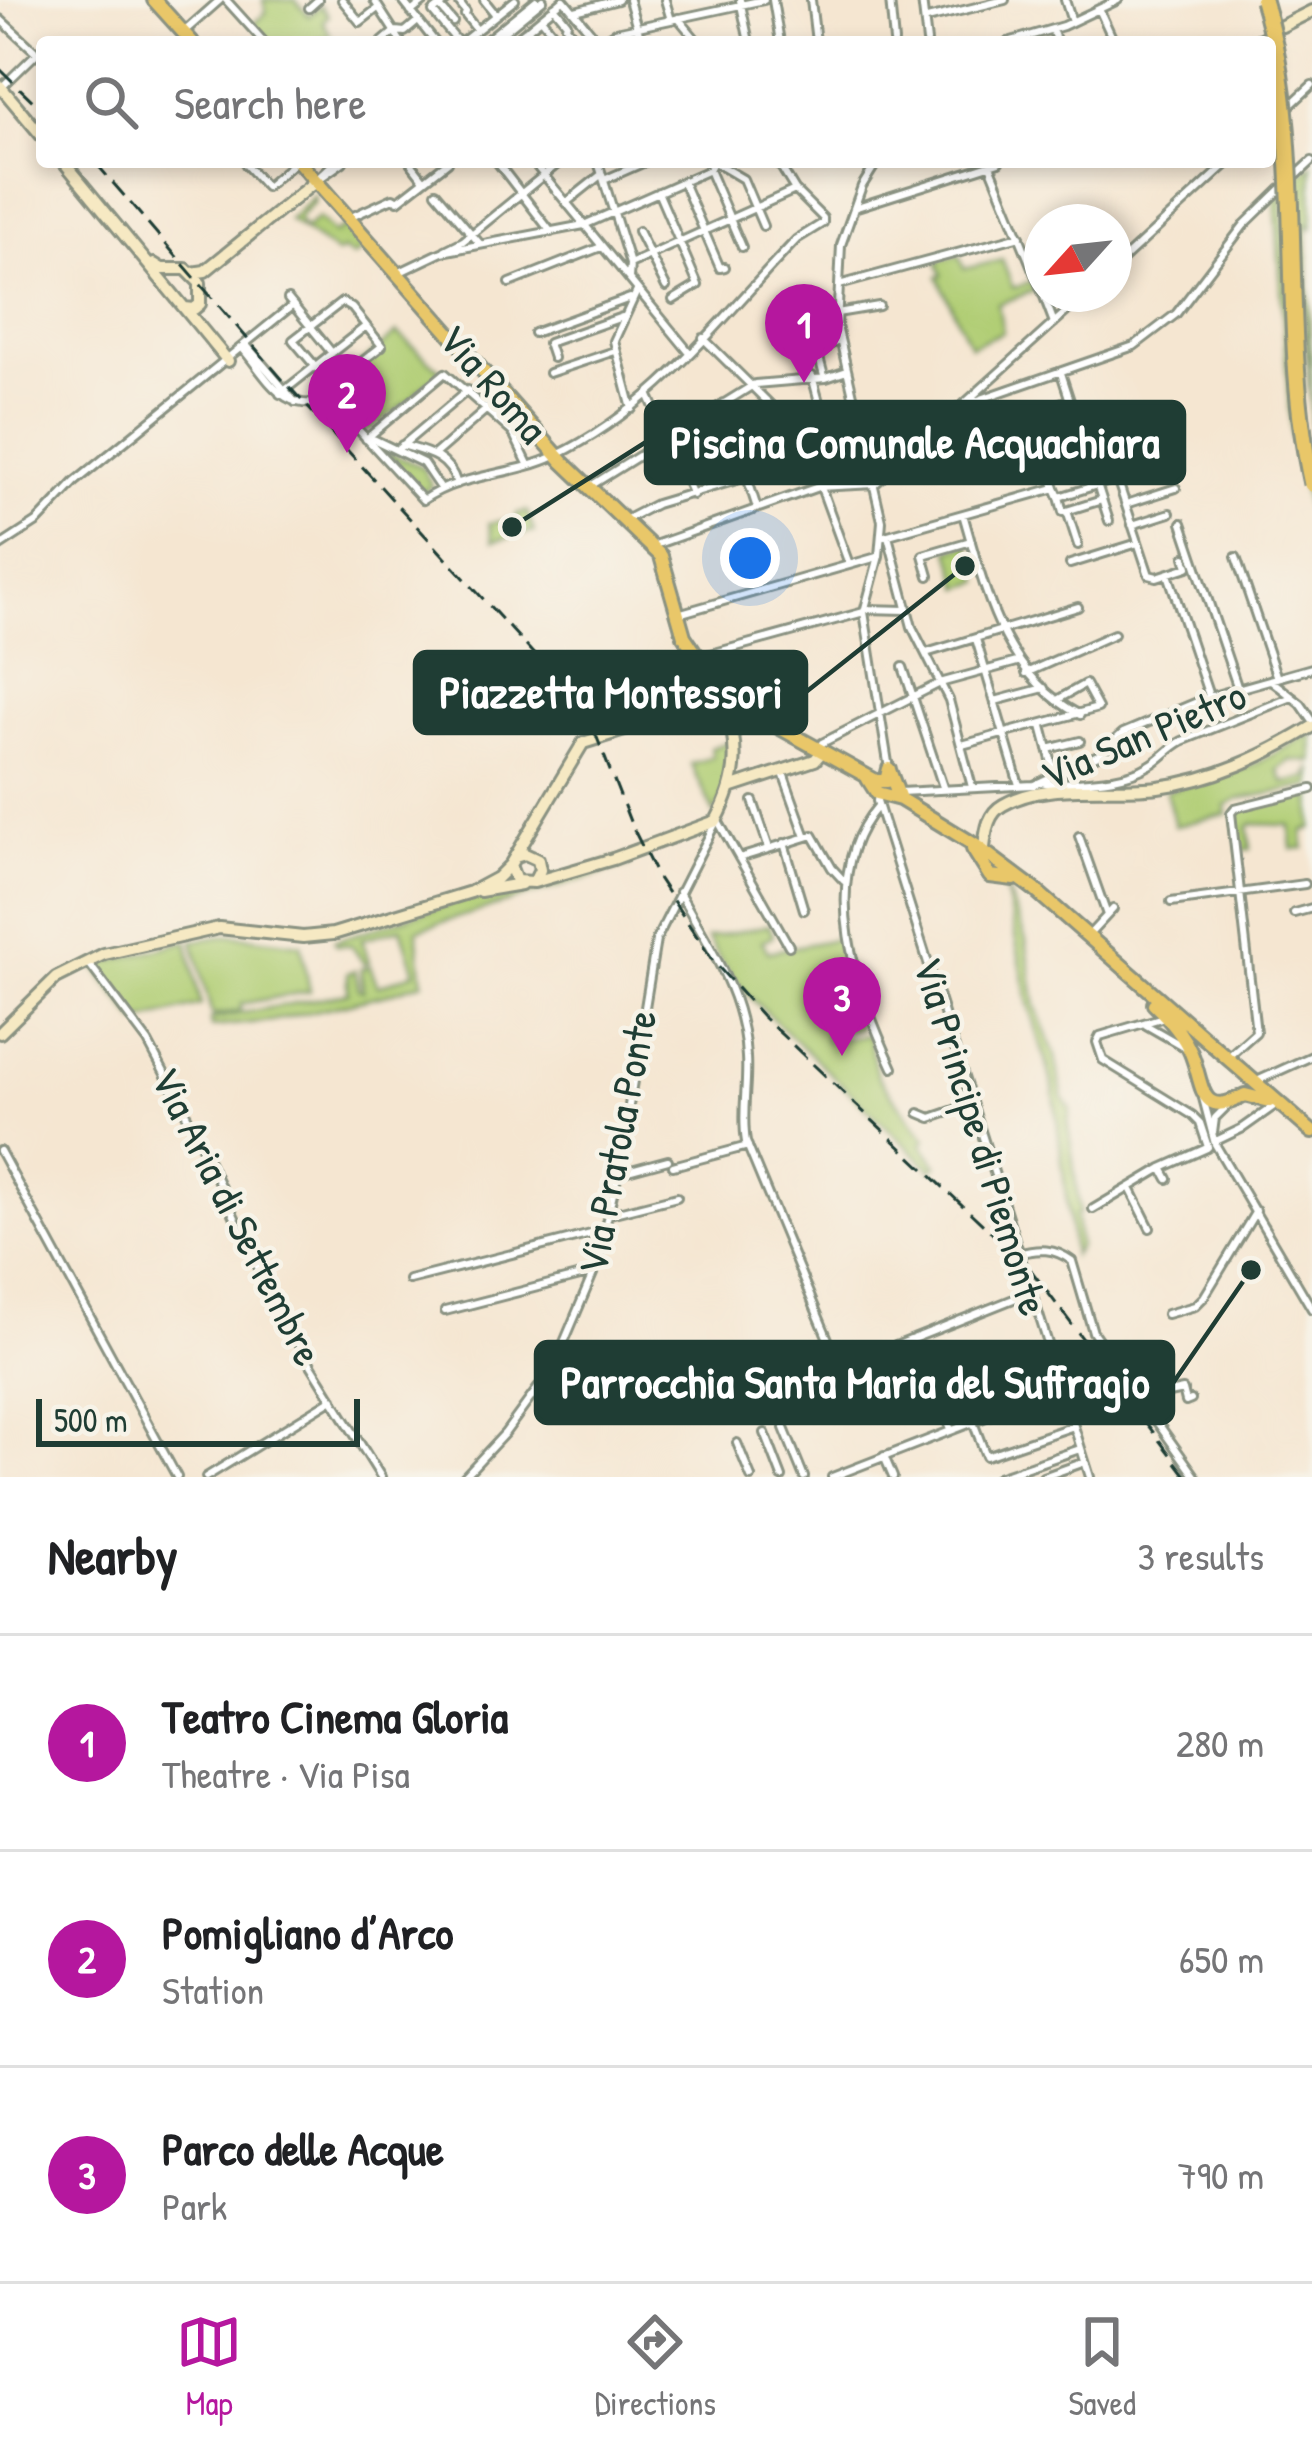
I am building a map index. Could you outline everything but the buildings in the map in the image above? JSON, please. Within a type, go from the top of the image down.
[{"type":"highway","points":[[1266,0],[1275,36]]},
{"type":"highway","points":[[1266,0],[1272,36]]},
{"type":"highway","points":[[1276,42],[1288,92],[1304,390],[1312,456]]},
{"type":"highway","points":[[1276,58],[1282,92],[1300,414],[1312,484]]},
{"type":"main road","points":[[154,0],[187,36]]},
{"type":"main road","points":[[1282,26],[1312,10]]},
{"type":"main road","points":[[2,83],[36,125]]},
{"type":"main road","points":[[72,168],[192,307],[196,321],[228,362]]},
{"type":"main road","name":"Via Roma","points":[[303,168],[557,455],[652,546],[668,570],[684,636],[726,698],[862,775],[879,800]]},
{"type":"main road","points":[[192,307],[199,276],[316,181]]},
{"type":"main road","points":[[165,274],[184,268],[199,276]]},
{"type":"main road","points":[[471,892],[497,878],[513,861],[588,740],[726,698]]},
{"type":"main road","name":"Via Pratola Ponte","points":[[717,820],[733,787],[736,743],[726,698]]},
{"type":"main road","points":[[1252,1078],[1245,1095],[1230,1103],[1210,1102],[1203,1094],[1191,1053],[1167,1017],[1018,880],[994,878],[977,844],[989,820],[1006,805],[1031,795],[1141,789],[1204,778],[1276,748],[1312,723]]},
{"type":"main road","points":[[733,787],[815,760],[821,752]]},
{"type":"main road","points":[[862,775],[884,782],[889,770]]},
{"type":"main road","points":[[889,770],[892,786],[900,795],[977,844],[1311,1131]]},
{"type":"main road","points":[[879,800],[900,795]]},
{"type":"main road","points":[[1003,866],[992,848],[990,831],[1006,805]]},
{"type":"main road","points":[[4,1029],[47,985],[87,961],[204,930],[242,928],[293,937],[322,936],[471,892],[528,883],[627,854],[717,820]]},
{"type":"main road","points":[[528,883],[540,870],[531,844],[533,826]]},
{"type":"main road","points":[[977,844],[986,869]]},
{"type":"main road","points":[[513,861],[525,854],[538,860]]},
{"type":"main road","points":[[513,861],[511,875],[528,883]]},
{"type":"main road","points":[[986,869],[989,862],[1003,866]]},
{"type":"main road","points":[[1191,1053],[1196,1043],[1206,1040]]},
{"type":"main road","points":[[1245,1095],[1265,1098],[1311,1131]]},
{"type":"street","points":[[189,36],[223,0],[258,36]]},
{"type":"street","points":[[309,8],[318,0]]},
{"type":"street","points":[[342,0],[359,22],[376,4],[398,36]]},
{"type":"street","points":[[402,0],[430,36]]},
{"type":"street","points":[[411,12],[426,0]]},
{"type":"street","points":[[455,36],[434,12],[452,0],[477,30]]},
{"type":"street","points":[[468,36],[514,0]]},
{"type":"street","points":[[495,36],[539,0]]},
{"type":"street","points":[[519,36],[564,0],[594,36]]},
{"type":"street","points":[[574,11],[618,0]]},
{"type":"street","points":[[629,0],[642,36]]},
{"type":"street","points":[[665,0],[692,36]]},
{"type":"street","points":[[609,36],[764,0]]},
{"type":"street","points":[[773,0],[779,36]]},
{"type":"street","points":[[811,0],[815,36]]},
{"type":"street","points":[[890,0],[893,36]]},
{"type":"street","points":[[922,0],[926,36]]},
{"type":"street","points":[[927,19],[1005,0]]},
{"type":"street","points":[[1065,0],[1072,22]]},
{"type":"street","points":[[1030,36],[1118,0]]},
{"type":"street","points":[[482,2],[496,15]]},
{"type":"street","points":[[740,3],[748,36]]},
{"type":"street","points":[[440,7],[453,22]]},
{"type":"street","points":[[554,8],[574,36]]},
{"type":"street","points":[[1100,9],[1111,36]]},
{"type":"street","points":[[541,18],[549,36]]},
{"type":"street","points":[[0,19],[36,52]]},
{"type":"street","points":[[389,36],[405,32],[418,21]]},
{"type":"street","points":[[1262,36],[1282,26]]},
{"type":"street","points":[[527,29],[532,36]]},
{"type":"street","points":[[1052,30],[1054,36]]},
{"type":"street","points":[[585,36],[590,32]]},
{"type":"street","points":[[2,83],[36,54]]},
{"type":"street","points":[[1276,118],[1312,85]]},
{"type":"street","points":[[1298,175],[1312,161]]},
{"type":"street","points":[[249,168],[266,188],[290,168]]},
{"type":"street","points":[[316,181],[332,168]]},
{"type":"street","points":[[417,168],[426,179]]},
{"type":"street","points":[[349,218],[393,198],[398,201],[440,168]]},
{"type":"street","points":[[502,168],[551,232]]},
{"type":"street","points":[[538,168],[629,278],[635,294],[689,352]]},
{"type":"street","points":[[465,245],[470,234],[552,168]]},
{"type":"street","points":[[600,168],[630,264],[629,278]]},
{"type":"street","points":[[566,202],[603,177],[628,168]]},
{"type":"street","points":[[397,273],[465,245],[584,225],[707,168]]},
{"type":"street","points":[[713,168],[742,247]]},
{"type":"street","points":[[719,168],[743,179],[763,226]]},
{"type":"street","points":[[340,379],[382,346],[342,302],[293,340],[327,380],[331,400],[423,500],[440,488],[557,455],[649,396],[797,239],[823,223],[824,218],[795,190],[782,168]]},
{"type":"street","points":[[873,168],[841,245],[839,341],[858,405],[884,537],[907,610],[943,682],[972,787]]},
{"type":"street","points":[[857,207],[965,168]]},
{"type":"street","points":[[996,168],[1024,246]]},
{"type":"street","points":[[1132,251],[1222,168]]},
{"type":"street","points":[[683,182],[720,268],[724,267]]},
{"type":"street","points":[[864,434],[1123,351],[1161,327],[1189,299],[1244,225],[1281,189]]},
{"type":"street","points":[[630,264],[795,190]]},
{"type":"street","points":[[436,192],[481,245]]},
{"type":"street","points":[[658,192],[698,285],[673,300]]},
{"type":"street","points":[[638,231],[666,287]]},
{"type":"street","points":[[839,285],[1020,236]]},
{"type":"street","points":[[510,283],[602,247]]},
{"type":"street","points":[[632,409],[614,341],[635,294]]},
{"type":"street","points":[[534,333],[635,294]]},
{"type":"street","points":[[0,546],[37,521],[75,482],[245,348],[291,302],[332,353]]},
{"type":"street","points":[[837,314],[879,306]]},
{"type":"street","points":[[1050,312],[1054,323]]},
{"type":"street","points":[[652,546],[823,488],[875,484],[1066,312]]},
{"type":"street","points":[[553,358],[548,344],[622,316]]},
{"type":"street","points":[[283,393],[366,326]]},
{"type":"street","points":[[703,338],[790,424],[800,461]]},
{"type":"street","points":[[824,376],[817,350],[839,341]]},
{"type":"street","points":[[245,348],[298,404],[331,400]]},
{"type":"street","points":[[549,373],[615,351]]},
{"type":"street","points":[[589,487],[750,386],[848,370]]},
{"type":"street","points":[[368,438],[443,373],[469,390],[513,433],[529,466]]},
{"type":"street","points":[[1061,373],[1109,521]]},
{"type":"street","points":[[812,376],[822,413]]},
{"type":"street","points":[[399,447],[469,390]]},
{"type":"street","points":[[649,396],[692,495]]},
{"type":"street","points":[[1070,400],[1031,413],[1041,446],[1063,512],[1103,500]]},
{"type":"street","points":[[723,403],[757,509]]},
{"type":"street","points":[[790,424],[858,405]]},
{"type":"street","points":[[435,454],[488,408]]},
{"type":"street","points":[[1094,409],[1149,575],[1153,578],[1192,566]]},
{"type":"street","points":[[1041,446],[1080,433]]},
{"type":"street","points":[[368,438],[435,454],[452,469],[458,484]]},
{"type":"street","points":[[399,447],[427,466],[440,488]]},
{"type":"street","points":[[625,520],[656,504],[812,460],[849,564]]},
{"type":"street","points":[[1058,497],[1173,461]]},
{"type":"street","points":[[884,537],[1055,488]]},
{"type":"street","points":[[1126,504],[1176,488]]},
{"type":"street","points":[[1067,511],[1078,545]]},
{"type":"street","points":[[1132,525],[1170,513]]},
{"type":"street","points":[[963,514],[1000,630],[1017,662],[1080,715]]},
{"type":"street","points":[[1182,523],[1192,566],[1238,689]]},
{"type":"street","points":[[884,537],[865,610],[889,770]]},
{"type":"street","points":[[929,576],[923,555],[971,542]]},
{"type":"street","points":[[1070,564],[1138,543]]},
{"type":"street","points":[[678,614],[878,556]]},
{"type":"street","points":[[1185,556],[1192,566]]},
{"type":"street","points":[[1236,557],[1274,679],[1312,723]]},
{"type":"street","points":[[1168,574],[1209,697]]},
{"type":"street","points":[[925,653],[1078,607]]},
{"type":"street","points":[[698,659],[865,610],[907,610]]},
{"type":"street","points":[[1026,673],[1114,634]]},
{"type":"street","points":[[975,637],[1018,785]]},
{"type":"street","points":[[821,752],[822,743],[913,695],[1017,662]]},
{"type":"street","points":[[903,667],[944,787]]},
{"type":"street","name":"Via San Pietro","points":[[900,795],[944,787],[1041,782],[1098,755],[1123,733],[1209,697],[1312,668]]},
{"type":"street","points":[[962,745],[1098,708],[1085,684],[1057,700]]},
{"type":"street","points":[[994,701],[1044,688]]},
{"type":"street","points":[[1041,782],[1121,775],[1153,764],[1167,749],[1292,697]]},
{"type":"street","points":[[1041,725],[1055,775]]},
{"type":"street","points":[[1048,749],[1080,741]]},
{"type":"street","points":[[782,770],[806,836]]},
{"type":"street","points":[[1228,1057],[1256,1032],[1231,813],[1235,808],[1312,789]]},
{"type":"street","points":[[879,800],[861,832],[844,881],[856,979],[893,1068]]},
{"type":"street","name":"Via Principe di Piemonte","points":[[879,800],[1090,1477]]},
{"type":"street","points":[[753,801],[769,848]]},
{"type":"street","points":[[717,820],[789,946]]},
{"type":"street","name":"Via Pratola Ponte","points":[[464,1477],[544,1382],[594,1272],[618,1173],[650,964],[679,892],[717,820]]},
{"type":"street","points":[[739,858],[813,835],[844,881]]},
{"type":"street","points":[[1078,836],[1110,912],[1088,935]]},
{"type":"street","points":[[784,843],[804,910]]},
{"type":"street","points":[[1171,902],[1305,884]]},
{"type":"street","points":[[679,892],[723,967],[737,1001],[746,1060],[742,1112],[748,1146],[840,1368],[1030,1292]]},
{"type":"street","points":[[1294,913],[1312,908]]},
{"type":"street","name":"Via Aria di Settembre","points":[[87,961],[148,1042],[280,1315],[381,1477]]},
{"type":"street","points":[[1142,1023],[1155,1017],[1153,1003]]},
{"type":"street","points":[[1189,1024],[1177,1016],[1167,1017],[1100,1036],[1097,1042],[1103,1060],[1200,1123],[1312,1309]]},
{"type":"street","points":[[1142,1023],[1191,1053]]},
{"type":"street","points":[[1252,1078],[1312,1056]]},
{"type":"street","points":[[1203,1094],[1212,1142]]},
{"type":"street","points":[[1212,1142],[1215,1118],[1230,1103]]},
{"type":"street","points":[[919,1113],[932,1118],[972,1104]]},
{"type":"street","points":[[1093,1209],[1243,1128],[1274,1106]]},
{"type":"street","points":[[618,1173],[748,1146]]},
{"type":"street","points":[[0,1151],[177,1477]]},
{"type":"street","points":[[1162,1168],[1168,1179]]},
{"type":"street","points":[[1131,1190],[1150,1228]]},
{"type":"street","points":[[609,1215],[676,1197]]},
{"type":"street","points":[[1167,1314],[1195,1306],[1204,1297],[1256,1211]]},
{"type":"street","points":[[409,1280],[605,1230]]},
{"type":"street","points":[[1018,1254],[1053,1251],[1072,1261],[1087,1318],[1196,1477]]},
{"type":"street","points":[[445,1311],[594,1272]]},
{"type":"street","points":[[1012,1383],[1055,1369]]},
{"type":"street","points":[[934,1384],[951,1430]]},
{"type":"street","points":[[832,1477],[850,1474],[884,1456],[1061,1388]]},
{"type":"street","points":[[1149,1397],[1183,1390],[1186,1402],[1192,1400]]},
{"type":"street","points":[[206,1477],[333,1399]]},
{"type":"street","points":[[972,1421],[986,1456],[1074,1426]]},
{"type":"street","points":[[784,1428],[804,1477]]},
{"type":"street","points":[[765,1433],[782,1477]]},
{"type":"street","points":[[737,1443],[752,1477]]},
{"type":"street","points":[[998,1477],[1081,1449]]},
{"type":"street","points":[[884,1456],[892,1477]]},
{"type":"street","points":[[1043,1477],[1086,1462]]},
{"type":"street","points":[[867,1463],[873,1477]]},
{"type":"green space","points":[[263,0],[295,0],[309,16],[320,6],[328,16],[323,21],[331,36],[263,36],[253,24],[266,13]]},
{"type":"green space","points":[[1312,164],[1312,228],[1307,223],[1312,437],[1297,178]]},
{"type":"green space","points":[[1282,192],[1294,418],[1312,505],[1312,531],[1291,436],[1275,198]]},
{"type":"green space","points":[[314,196],[299,217],[300,226],[306,228],[318,218],[334,234],[345,226],[363,249],[353,257],[342,250],[337,254],[289,220]]},
{"type":"green space","points":[[959,255],[964,269],[1002,260],[1013,288],[1024,285],[1024,294],[998,304],[1003,332],[970,346],[938,277],[942,275],[937,261]]},
{"type":"green space","points":[[397,333],[442,371],[367,432],[331,388]]},
{"type":"green space","points":[[385,451],[422,467],[432,486],[422,492]]},
{"type":"green space","points":[[527,511],[534,532],[493,541],[489,523],[516,519],[516,514]]},
{"type":"green space","points":[[969,544],[981,582],[961,588],[950,550]]},
{"type":"green space","points":[[1312,733],[1312,762],[1291,760],[1278,770],[1284,783],[1308,778],[1312,767],[1312,786],[1239,799],[1226,806],[1227,814],[1175,826],[1166,791],[1254,765]]},
{"type":"green space","points":[[734,740],[728,790],[714,813],[691,764],[713,757],[711,748]]},
{"type":"green space","points":[[1312,793],[1312,829],[1303,831],[1304,848],[1292,849],[1290,825],[1252,824],[1248,828],[1251,849],[1239,850],[1236,811]]},
{"type":"green space","points":[[628,857],[630,865],[417,930],[423,982],[271,1021],[211,1027],[210,1019],[348,993],[348,973],[355,970],[363,991],[361,969],[370,966],[378,986],[415,972],[401,928],[362,939],[369,962],[364,964],[351,945],[334,941],[466,898],[523,888]]},
{"type":"green space","points":[[1004,882],[1026,940],[1036,1005],[1055,1055],[1063,1098],[1071,1109],[1068,1122],[1080,1213],[1076,1214],[1079,1246],[1073,1255],[1053,1086],[1028,1001]]},
{"type":"green space","points":[[769,925],[773,936],[762,941],[768,952],[840,938],[858,1028],[825,1034],[826,1041],[868,1035],[877,1076],[926,1139],[922,1144],[937,1165],[932,1170],[754,1001],[707,938]]},
{"type":"green space","points":[[232,935],[301,944],[310,991],[241,1004],[240,1011],[212,1015],[193,941]]},
{"type":"green space","points":[[187,941],[201,1005],[137,1022],[94,966]]},
{"type":"railway","points":[[0,69],[36,104]]},
{"type":"railway","points":[[100,168],[283,380],[572,696],[596,735],[658,878],[713,961],[763,1017],[1030,1269],[1187,1477]]},
{"type":"place","name":"Teatro Cinema Gloria","points":[[804,383]]},
{"type":"place","name":"Pomigliano d’Arco","points":[[347,453]]},
{"type":"place","name":"Piscina Comunale Acquachiara","points":[[512,527]]},
{"type":"place","name":"Piazzetta Montessori","points":[[965,566]]},
{"type":"place","name":"Parco delle Acque","points":[[842,1056]]},
{"type":"place","name":"Parrocchia Santa Maria del Suffragio","points":[[1251,1270]]}]
